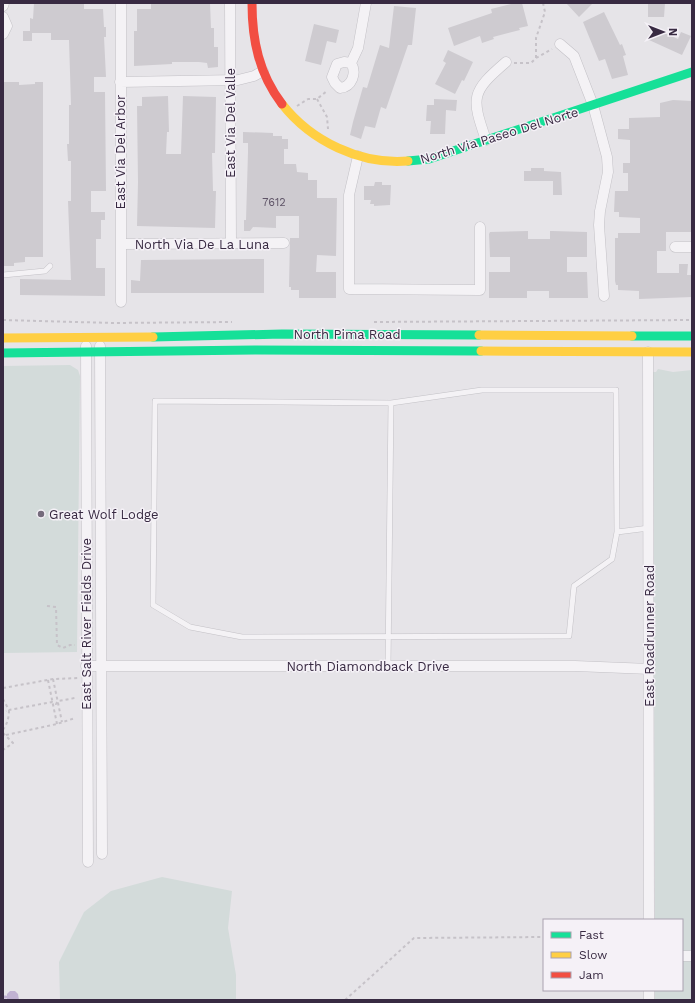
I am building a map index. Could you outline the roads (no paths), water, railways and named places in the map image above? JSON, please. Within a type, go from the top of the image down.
[{"type":"main road","name":"North Via Paseo Del Norte","points":[[252,3],[253,34],[263,72],[276,95],[295,118],[322,141],[344,152],[358,156],[396,162],[413,162],[429,159],[692,72]]},
{"type":"main road","name":"North Pima Road","points":[[3,338],[100,338],[282,334],[692,336]]},
{"type":"main road","name":"North Pima Road","points":[[3,353],[255,350],[692,352]]},
{"type":"street","name":"East Via Del Arbor","points":[[121,3],[121,302]]},
{"type":"street","name":"East Via Del Valle","points":[[230,3],[229,81],[231,244]]},
{"type":"street","points":[[351,63],[358,48],[366,3]]},
{"type":"street","points":[[3,17],[7,26],[3,34]]},
{"type":"street","points":[[560,44],[574,56],[593,105],[607,158],[608,172],[600,218],[604,296]]},
{"type":"street","points":[[486,140],[479,120],[477,99],[484,81],[506,62]]},
{"type":"street","points":[[120,82],[229,81],[247,79],[263,72]]},
{"type":"street","points":[[358,156],[349,195],[348,289],[480,290],[480,227]]},
{"type":"street","name":"North Via De La Luna","points":[[121,244],[284,244]]},
{"type":"street","points":[[675,247],[692,247]]},
{"type":"street","name":"East Salt River Fields Drive","points":[[86,338],[86,666],[88,862]]},
{"type":"street","name":"East Salt River Fields Drive","points":[[100,338],[102,854]]},
{"type":"street","name":"East Roadrunner Road","points":[[648,352],[650,669],[649,919]]},
{"type":"street","name":"North Diamondback Drive","points":[[86,666],[575,666],[650,669]]},
{"type":"lane","points":[[3,275],[45,271],[50,266]]},
{"type":"lane","points":[[482,390],[616,390],[617,532],[612,559],[574,586],[568,636],[242,637],[190,627],[153,605],[154,401],[391,403],[482,390]]},
{"type":"lane","points":[[388,666],[391,403]]},
{"type":"lane","points":[[617,532],[649,528]]},
{"type":"place","name":"Great Wolf Lodge","points":[[41,514]]}]
